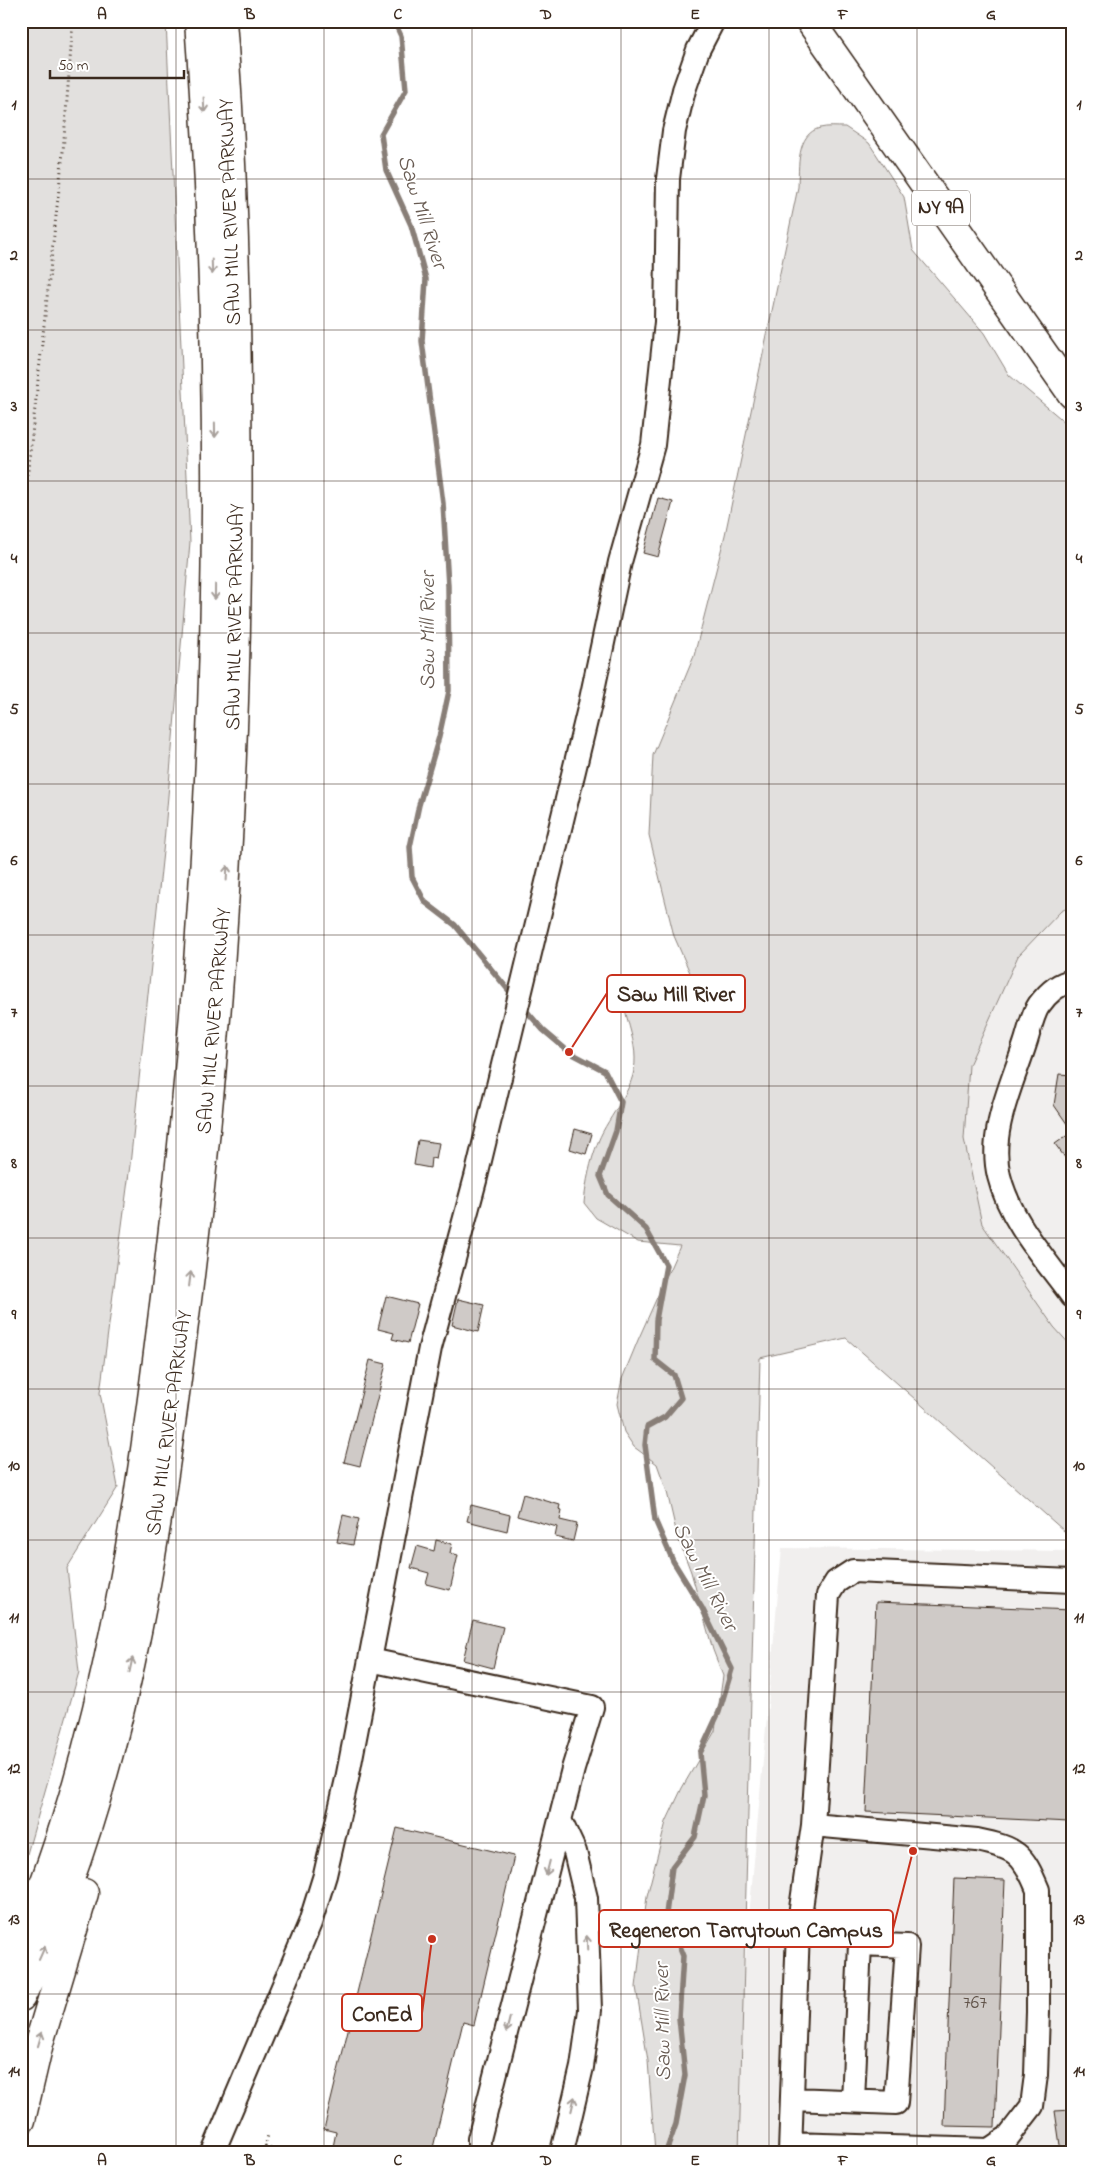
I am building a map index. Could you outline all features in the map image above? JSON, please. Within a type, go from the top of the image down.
[{"type":"main road","name":"SAW MILL RIVER PARKWAY","points":[[21,1942],[64,1828],[99,1705],[112,1642],[135,1515],[155,1378],[190,1067],[207,833],[212,712],[216,516],[212,280],[200,21]]},
{"type":"main road","name":"SAW MILL RIVER PARKWAY","points":[[21,1997],[42,1952],[66,1891],[104,1775],[123,1702],[148,1574],[178,1370],[207,1129],[226,892],[235,696],[238,490],[234,239],[222,21]]},
{"type":"main road","name":"NY 9A","points":[[810,21],[1072,394]]},
{"type":"main road","points":[[21,2120],[39,2042],[102,1826],[123,1702]]},
{"type":"lane","points":[[213,2152],[310,1923],[325,1875],[347,1779],[430,1348],[476,1177],[590,704],[620,562],[653,445],[666,322],[668,179],[674,131],[684,90],[695,58],[713,21]]},
{"type":"lane","points":[[1072,981],[1062,982],[1038,1006],[999,1123],[996,1150],[998,1176],[1007,1201],[1023,1228],[1072,1296]]},
{"type":"lane","points":[[813,1825],[977,1840],[999,1844],[1020,1855],[1029,1867],[1038,1890],[1036,2075],[1032,2106],[1008,2137],[989,2150],[790,2148],[798,1930],[813,1825],[828,1596],[836,1582],[853,1571],[1072,1581]]},
{"type":"lane","points":[[370,1660],[592,1707],[560,1820],[478,2139],[481,2152]]},
{"type":"lane","points":[[560,1820],[575,1852],[586,1898],[590,2010],[582,2067],[562,2152]]},
{"type":"lane","points":[[792,2099],[896,2103],[908,1946],[860,1944],[853,2101]]},
{"type":"path","points":[[21,535],[64,152],[72,21]]},
{"type":"path","points":[[264,2152],[268,2135]]},
{"type":"path","points":[[265,2147],[283,2152]]},
{"type":"shaded area","points":[[21,21],[166,21],[190,542],[164,842],[130,1165],[100,1393],[118,1487],[67,1568],[79,1672],[21,1875]]},
{"type":"shaded area","points":[[845,127],[869,143],[904,197],[913,250],[984,333],[1009,375],[1066,423],[1072,431],[1072,906],[1061,911],[1018,956],[969,1065],[964,1139],[982,1224],[1054,1327],[1072,1347],[1072,1538],[846,1338],[760,1358],[739,2152],[655,2152],[648,2061],[636,1987],[647,1896],[666,1822],[682,1788],[715,1731],[723,1676],[713,1650],[691,1572],[677,1535],[667,1492],[657,1464],[634,1447],[624,1432],[617,1404],[622,1379],[680,1246],[638,1242],[596,1218],[584,1203],[589,1172],[598,1142],[627,1091],[634,1070],[634,1046],[625,1009],[632,998],[653,992],[676,1002],[691,990],[691,975],[674,936],[649,835],[653,755],[694,656],[725,535],[798,187],[800,152],[812,131],[820,128]]},
{"type":"shaded area","points":[[1072,906],[1072,1347],[1054,1327],[982,1224],[964,1139],[969,1065],[1018,956],[1061,911]]},
{"type":"shaded area","points":[[782,1548],[1072,1551],[1072,2152],[728,2152]]},
{"type":"building","points":[[658,498],[673,502],[658,557],[643,553]]},
{"type":"building","points":[[1059,1074],[1072,1075],[1072,1131],[1054,1105]]},
{"type":"building","points":[[575,1129],[592,1134],[586,1154],[570,1149]]},
{"type":"building","points":[[1072,1132],[1072,1167],[1055,1144]]},
{"type":"building","points":[[418,1140],[439,1143],[436,1159],[431,1158],[430,1168],[414,1165]]},
{"type":"building","points":[[386,1296],[418,1304],[408,1343],[392,1339],[394,1333],[378,1329]]},
{"type":"building","points":[[458,1299],[484,1305],[478,1332],[452,1325]]},
{"type":"building","points":[[370,1360],[386,1364],[360,1466],[344,1462]]},
{"type":"building","points":[[523,1494],[560,1505],[559,1509],[562,1510],[560,1520],[577,1524],[573,1541],[555,1537],[557,1527],[517,1516]]},
{"type":"building","points":[[471,1505],[510,1515],[507,1531],[467,1521]]},
{"type":"building","points":[[343,1515],[359,1519],[353,1545],[337,1542]]},
{"type":"building","points":[[436,1540],[452,1544],[450,1553],[458,1555],[450,1590],[426,1584],[429,1573],[411,1568],[417,1546],[434,1551]]},
{"type":"building","points":[[876,1602],[1072,1610],[1072,1739],[1069,1822],[866,1812]]},
{"type":"building","points":[[473,1620],[503,1627],[493,1668],[463,1660]]},
{"type":"building","points":[[397,1828],[514,1856],[474,2025],[463,2022],[432,2152],[332,2152],[336,2132],[324,2129]]},
{"type":"building","points":[[954,1878],[1005,1880],[995,2127],[944,2126]]},
{"type":"building","points":[[1072,2110],[1072,2152],[1061,2152],[1055,2111]]},
{"type":"waterway","name":"Saw Mill River","points":[[394,21],[401,36],[406,90],[381,134],[386,170],[411,225],[426,279],[422,341],[443,503],[448,586],[449,691],[410,847],[412,877],[425,902],[455,925],[514,997]]},
{"type":"waterway","name":"Saw Mill River","points":[[524,1008],[543,1030],[569,1052],[605,1071],[621,1102],[616,1131],[600,1176],[608,1195],[646,1229],[666,1265],[656,1320],[655,1360],[674,1375],[681,1398],[665,1417],[647,1427],[645,1445],[655,1520],[673,1561],[702,1608],[732,1669],[719,1712],[700,1753],[704,1795],[695,1837],[672,1867],[666,1914],[683,1956],[679,2018],[685,2075],[676,2124],[666,2152]]},
{"type":"place","name":"Saw Mill River","points":[[569,1052]]},
{"type":"place","name":"Regeneron Tarrytown Campus","points":[[913,1851]]},
{"type":"place","name":"ConEd","points":[[432,1939]]}]
